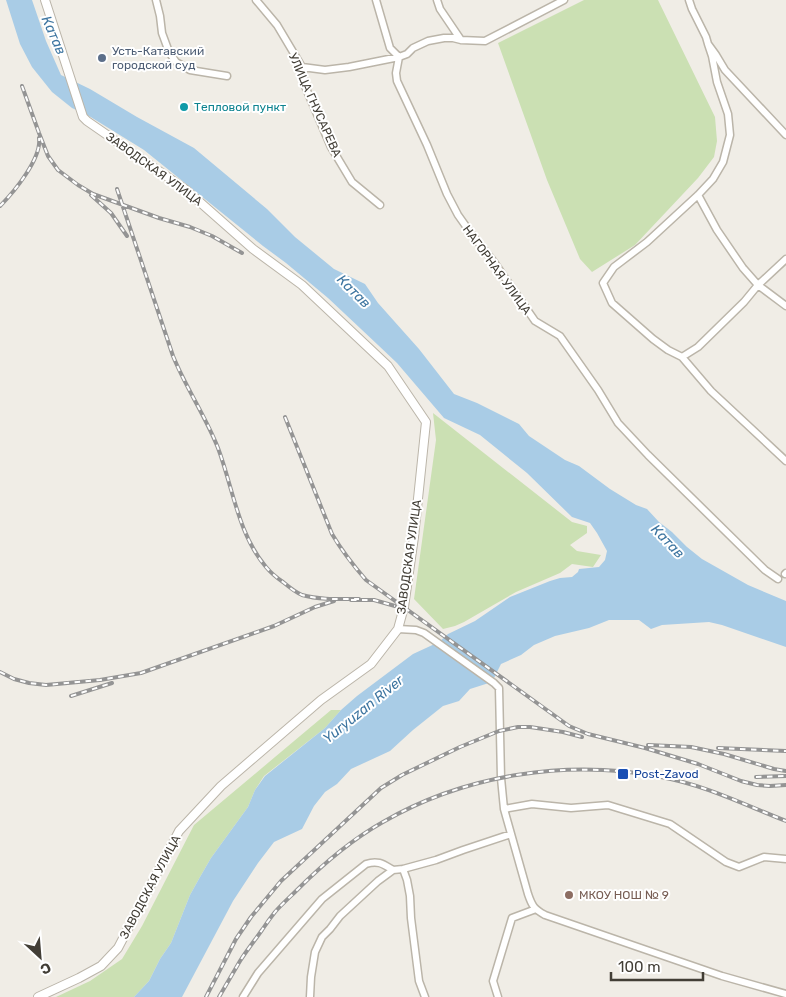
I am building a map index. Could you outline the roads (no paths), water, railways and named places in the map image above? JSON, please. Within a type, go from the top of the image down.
[{"type":"street","name":"ЗАВОДСКАЯ УЛИЦА","points":[[38,997],[101,966],[118,948],[179,831],[221,786],[321,700],[371,664],[398,630],[404,607],[414,538],[426,422],[388,366],[302,285],[253,249],[185,189],[82,117],[45,0]]},
{"type":"street","points":[[156,0],[162,33],[169,52],[176,62],[190,70],[227,76]]},
{"type":"street","name":"УЛИЦА ГНУСАРЕВА","points":[[256,0],[277,25],[302,67],[305,86],[331,147],[352,182],[380,205]]},
{"type":"street","points":[[376,0],[390,48],[399,57]]},
{"type":"street","points":[[437,0],[440,9],[461,40]]},
{"type":"street","points":[[690,0],[706,36],[717,82],[728,114],[730,135],[723,162],[713,179],[698,195],[647,242],[614,267],[603,283],[612,303],[653,339],[682,357],[711,391],[786,462]]},
{"type":"street","points":[[302,67],[325,70],[399,57],[428,41],[453,38],[485,41],[560,1]]},
{"type":"street","points":[[708,44],[725,70],[786,135]]},
{"type":"street","name":"НАГОРНАЯ УЛИЦА","points":[[399,57],[396,74],[397,81],[427,145],[447,194],[464,224],[494,262],[535,321],[560,336],[618,422],[703,510],[765,570],[778,579]]},
{"type":"street","points":[[698,195],[743,268],[758,285],[786,306]]},
{"type":"street","points":[[682,357],[698,347],[786,259]]},
{"type":"street","points":[[398,630],[416,630],[424,633],[499,688],[501,778],[504,809],[528,894],[536,910],[545,915],[722,976],[786,994]]},
{"type":"street","points":[[504,809],[532,804],[571,808],[608,805],[670,824],[726,862],[740,867],[764,857],[786,859]]},
{"type":"street","points":[[310,997],[311,978],[316,952],[322,937],[340,916],[378,881],[393,870],[436,860],[511,834]]},
{"type":"street","points":[[243,997],[258,973],[322,899],[366,864],[374,862],[383,864],[393,870]]},
{"type":"street","points":[[403,869],[410,896],[419,981],[425,997]]},
{"type":"street","points":[[498,997],[493,981],[512,918],[536,910]]},
{"type":"water","points":[[6,0],[32,0],[46,41],[61,75],[90,89],[194,148],[267,209],[295,237],[334,269],[365,284],[378,303],[419,349],[454,394],[519,424],[529,436],[565,460],[579,466],[636,505],[647,509],[659,522],[702,559],[748,585],[786,601],[786,647],[709,622],[662,625],[651,629],[639,620],[609,620],[589,628],[555,636],[534,645],[521,655],[501,664],[492,682],[470,689],[459,701],[443,706],[390,751],[351,769],[337,784],[325,792],[314,806],[302,829],[274,842],[233,901],[182,997],[134,997],[149,981],[160,959],[171,943],[190,895],[200,877],[211,858],[248,807],[255,790],[265,776],[325,728],[357,696],[413,654],[439,642],[448,634],[475,621],[510,597],[550,581],[572,577],[579,569],[599,567],[605,560],[607,551],[590,523],[572,517],[527,473],[480,435],[444,418],[397,363],[328,298],[286,263],[144,150],[89,116],[72,108],[52,92],[32,67],[20,44]]},
{"type":"railway","points":[[22,86],[48,156],[58,170],[93,194],[190,227],[212,236],[242,253]]},
{"type":"railway","points":[[0,206],[32,165],[39,146],[39,138]]},
{"type":"railway","points":[[117,189],[173,356],[213,436],[242,525],[257,554],[274,575],[302,595],[323,598],[359,599]]},
{"type":"railway","points":[[91,195],[111,213],[127,236]]},
{"type":"railway","points":[[285,417],[332,534],[366,580],[569,726],[588,734],[698,764],[741,781],[757,785],[786,785]]},
{"type":"railway","points":[[351,600],[374,600],[395,606]]},
{"type":"railway","points":[[0,672],[14,679],[46,685],[100,680],[141,673],[274,626],[315,607],[334,601]]},
{"type":"railway","points":[[71,696],[112,683]]},
{"type":"railway","points":[[206,997],[236,939],[251,917],[281,881],[381,788],[402,775],[460,747],[499,731],[518,727],[530,727],[582,737]]},
{"type":"railway","points":[[648,745],[691,747],[786,771]]},
{"type":"railway","points":[[718,748],[786,751]]},
{"type":"railway","points":[[219,997],[243,957],[273,914],[317,871],[371,829],[415,806],[448,792],[518,775],[554,771],[626,772],[661,777],[693,785],[786,821]]},
{"type":"railway","points":[[756,777],[786,776]]},
{"type":"place","name":"Усть-Катавский городской суд","points":[[102,58]]},
{"type":"place","name":"Тепловой пункт","points":[[184,107]]},
{"type":"place","name":"Post-Zavod","points":[[623,774]]},
{"type":"place","name":"МКОУ НОШ № 9","points":[[569,895]]},
{"type":"water label","name":"Катав","points":[[54,35]]},
{"type":"water label","name":"Катав","points":[[354,291]]},
{"type":"water label","name":"Катав","points":[[668,541]]},
{"type":"water label","name":"Yuryuzan River","points":[[363,709]]}]
